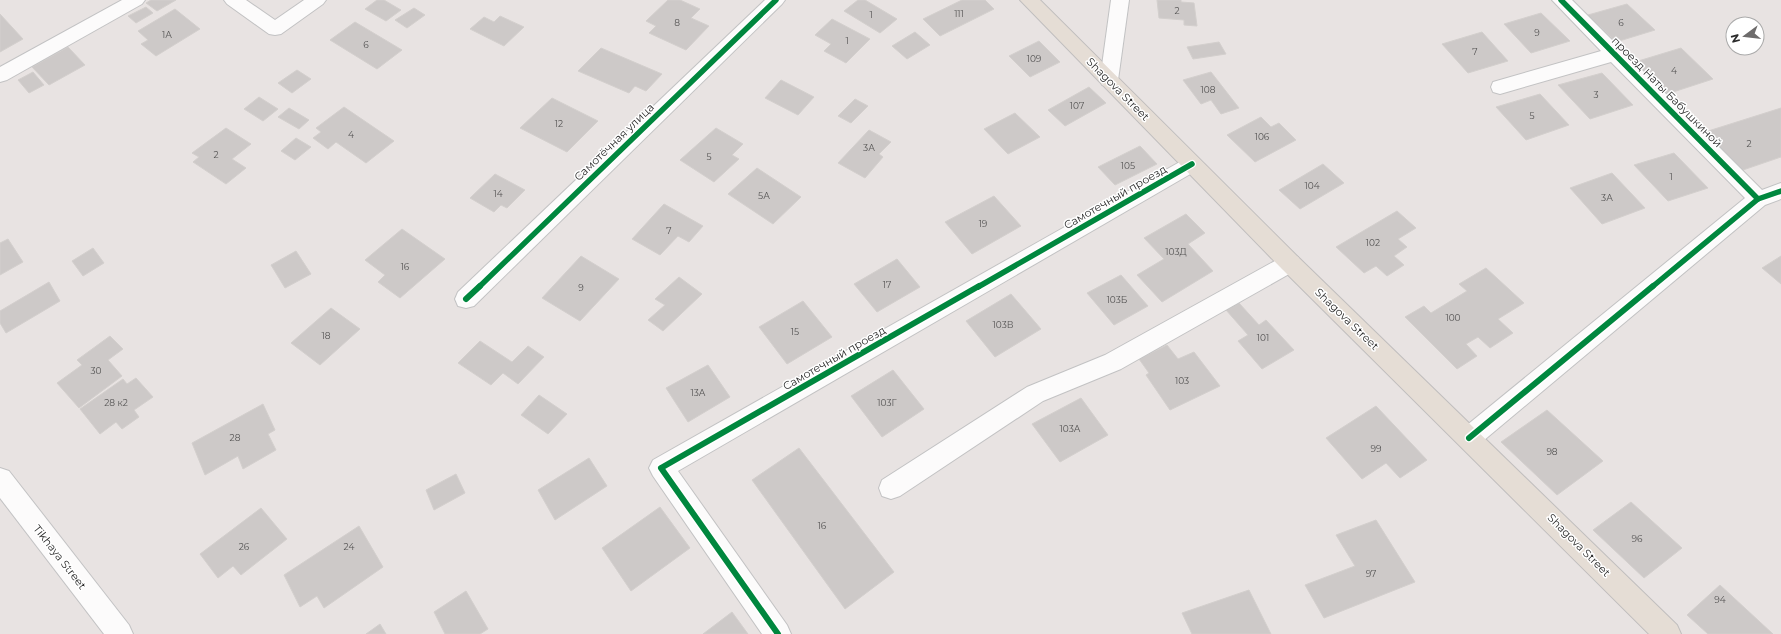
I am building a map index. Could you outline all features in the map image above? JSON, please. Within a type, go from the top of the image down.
[{"type":"main road","name":"Shagova Street","points":[[1029,0],[1290,263],[1668,634]]},
{"type":"street","points":[[0,75],[136,0]]},
{"type":"street","points":[[233,0],[275,29],[317,0]]},
{"type":"street","name":"Самотёчная улица","points":[[466,299],[776,0]]},
{"type":"street","points":[[1109,80],[1120,0]]},
{"type":"street","name":"проезд Наты Бабушкиной","points":[[1561,0],[1758,199]]},
{"type":"street","points":[[1500,87],[1615,54]]},
{"type":"street","name":"Самотечный проезд","points":[[778,634],[661,468],[1192,164]]},
{"type":"street","points":[[1469,438],[1758,199],[1781,191]]},
{"type":"street","points":[[891,488],[1035,394],[1113,362],[1290,263]]},
{"type":"street","name":"Tikhaya Street","points":[[0,479],[120,634]]},
{"type":"building","points":[[151,0],[176,0],[157,11],[146,3]]},
{"type":"building","points":[[377,0],[384,0],[401,10],[386,21],[365,9]]},
{"type":"building","points":[[668,0],[680,0],[700,9],[691,18],[709,26],[686,50],[649,33],[656,26],[646,21]]},
{"type":"building","points":[[858,0],[865,0],[897,19],[880,33],[844,11]]},
{"type":"building","points":[[962,0],[985,0],[994,9],[940,36],[923,19]]},
{"type":"building","points":[[1157,0],[1181,0],[1181,2],[1194,3],[1197,26],[1184,25],[1184,20],[1159,18]]},
{"type":"building","points":[[1627,4],[1655,30],[1616,42],[1588,15]]},
{"type":"building","points":[[146,7],[153,13],[136,23],[128,16]]},
{"type":"building","points":[[414,8],[425,15],[407,28],[395,20]]},
{"type":"building","points":[[175,9],[200,29],[156,56],[141,44],[148,40],[138,31]]},
{"type":"building","points":[[1541,13],[1570,41],[1531,53],[1504,24]]},
{"type":"building","points":[[0,14],[23,39],[0,52]]},
{"type":"building","points":[[500,16],[524,27],[504,46],[470,29],[484,17],[494,22]]},
{"type":"building","points":[[832,19],[870,39],[846,63],[824,51],[831,44],[815,35]]},
{"type":"building","points":[[355,22],[402,50],[377,69],[330,40]]},
{"type":"building","points":[[915,32],[930,45],[907,59],[892,46]]},
{"type":"building","points":[[1482,32],[1508,61],[1468,73],[1442,44]]},
{"type":"building","points":[[1039,41],[1060,62],[1030,77],[1009,56]]},
{"type":"building","points":[[1219,42],[1226,54],[1193,59],[1187,47]]},
{"type":"building","points":[[68,47],[85,65],[49,85],[32,67]]},
{"type":"building","points":[[601,48],[662,74],[646,91],[635,86],[629,93],[578,71]]},
{"type":"building","points":[[1681,48],[1713,79],[1667,94],[1635,62]]},
{"type":"building","points":[[297,70],[311,79],[292,93],[278,83]]},
{"type":"building","points":[[33,72],[44,85],[29,93],[18,80]]},
{"type":"building","points":[[1211,72],[1239,108],[1221,114],[1211,100],[1201,104],[1183,80]]},
{"type":"building","points":[[1602,73],[1633,105],[1590,119],[1558,85]]},
{"type":"building","points":[[781,80],[814,97],[798,115],[765,98]]},
{"type":"building","points":[[1089,87],[1106,103],[1065,126],[1048,110]]},
{"type":"building","points":[[1540,94],[1569,125],[1526,140],[1496,107]]},
{"type":"building","points":[[259,97],[278,109],[263,121],[244,109]]},
{"type":"building","points":[[552,98],[598,121],[567,152],[520,128]]},
{"type":"building","points":[[855,99],[868,106],[851,123],[838,116]]},
{"type":"building","points":[[344,107],[394,141],[366,163],[336,142],[328,149],[313,138],[321,132],[316,128]]},
{"type":"building","points":[[289,108],[309,120],[299,129],[278,117]]},
{"type":"building","points":[[1781,108],[1781,157],[1743,170],[1705,132]]},
{"type":"building","points":[[1015,113],[1040,137],[1008,154],[984,129]]},
{"type":"building","points":[[1261,117],[1271,127],[1279,123],[1296,140],[1255,162],[1227,135]]},
{"type":"building","points":[[226,128],[251,144],[232,159],[246,168],[226,184],[193,162],[199,157],[192,153]]},
{"type":"building","points":[[716,128],[743,144],[732,155],[739,159],[714,182],[680,160]]},
{"type":"building","points":[[869,130],[891,142],[879,154],[883,157],[865,178],[838,163]]},
{"type":"building","points":[[296,138],[311,147],[295,160],[281,151]]},
{"type":"building","points":[[1140,146],[1157,164],[1115,185],[1098,167]]},
{"type":"building","points":[[1674,153],[1708,188],[1668,201],[1634,165]]},
{"type":"building","points":[[1323,164],[1344,183],[1300,209],[1279,190]]},
{"type":"building","points":[[757,168],[801,197],[773,224],[728,194]]},
{"type":"building","points":[[1612,173],[1645,208],[1602,224],[1570,188]]},
{"type":"building","points":[[495,174],[525,190],[507,208],[501,205],[494,212],[470,198]]},
{"type":"building","points":[[994,196],[1021,226],[972,254],[945,222]]},
{"type":"building","points":[[664,204],[703,226],[689,242],[678,236],[660,255],[632,239]]},
{"type":"building","points":[[1397,211],[1416,228],[1398,239],[1407,247],[1394,256],[1404,265],[1387,276],[1376,266],[1364,273],[1336,247]]},
{"type":"building","points":[[1186,214],[1205,233],[1188,244],[1213,271],[1162,302],[1137,275],[1164,259],[1144,238]]},
{"type":"building","points":[[402,229],[445,259],[400,298],[378,282],[385,275],[365,260]]},
{"type":"building","points":[[8,239],[23,262],[0,275],[0,243]]},
{"type":"building","points":[[93,248],[104,263],[83,276],[72,261]]},
{"type":"building","points":[[296,251],[311,274],[285,288],[271,265]]},
{"type":"building","points":[[581,256],[619,279],[580,321],[542,298]]},
{"type":"building","points":[[1781,256],[1781,284],[1762,268]]},
{"type":"building","points":[[897,259],[920,287],[877,312],[854,284]]},
{"type":"building","points":[[1486,268],[1524,303],[1498,319],[1513,333],[1490,348],[1478,337],[1466,344],[1477,356],[1457,369],[1405,317],[1424,306],[1431,313],[1467,291],[1459,284]]},
{"type":"building","points":[[1121,275],[1148,306],[1114,325],[1087,293]]},
{"type":"building","points":[[679,277],[702,294],[663,331],[648,320],[665,305],[655,299]]},
{"type":"building","points":[[49,282],[60,301],[6,333],[0,323],[0,311]]},
{"type":"building","points":[[1011,294],[1041,329],[995,357],[966,321]]},
{"type":"building","points":[[803,301],[832,337],[787,364],[759,327]]},
{"type":"building","points":[[1239,303],[1259,325],[1266,320],[1294,350],[1262,369],[1238,341],[1248,335],[1226,310]]},
{"type":"building","points":[[331,308],[360,329],[320,365],[291,343]]},
{"type":"building","points":[[110,336],[123,349],[108,360],[122,376],[79,408],[57,383],[82,365],[77,360]]},
{"type":"building","points":[[480,341],[512,362],[528,346],[544,357],[518,384],[503,373],[491,385],[458,363]]},
{"type":"building","points":[[1167,345],[1178,359],[1194,352],[1220,386],[1170,410],[1146,375],[1149,373],[1139,359]]},
{"type":"building","points":[[708,365],[730,397],[688,422],[666,388]]},
{"type":"building","points":[[893,370],[924,409],[882,437],[851,396]]},
{"type":"building","points":[[136,378],[153,397],[134,410],[139,417],[122,429],[116,422],[100,434],[80,409],[123,379],[127,384]]},
{"type":"building","points":[[539,395],[567,414],[548,434],[521,415]]},
{"type":"building","points":[[1081,398],[1108,435],[1060,462],[1032,424]]},
{"type":"building","points":[[263,404],[275,430],[268,434],[276,450],[243,469],[238,456],[205,475],[192,443]]},
{"type":"building","points":[[1376,406],[1427,460],[1400,478],[1386,463],[1362,479],[1326,438]]},
{"type":"building","points":[[1547,410],[1603,461],[1557,495],[1501,442]]},
{"type":"building","points":[[799,448],[894,572],[845,609],[752,480]]},
{"type":"building","points":[[589,458],[607,486],[555,520],[538,490]]},
{"type":"building","points":[[456,474],[465,493],[434,510],[426,490]]},
{"type":"building","points":[[1631,502],[1682,548],[1644,578],[1593,530]]},
{"type":"building","points":[[660,507],[690,548],[631,591],[602,548]]},
{"type":"building","points":[[261,508],[287,539],[241,575],[233,566],[218,578],[200,554]]},
{"type":"building","points":[[1376,520],[1415,582],[1324,618],[1305,585],[1355,566],[1336,535]]},
{"type":"building","points":[[359,526],[383,567],[324,608],[317,596],[300,607],[284,575]]},
{"type":"building","points":[[1720,585],[1773,634],[1708,634],[1687,615]]},
{"type":"building","points":[[1249,590],[1271,634],[1192,634],[1182,613]]},
{"type":"building","points":[[466,591],[488,629],[480,634],[445,634],[434,612]]},
{"type":"building","points":[[732,612],[748,634],[703,634]]},
{"type":"building","points":[[380,624],[386,634],[366,634]]},
{"type":"cycle path","points":[[466,299],[776,0]]},
{"type":"cycle path","points":[[1561,0],[1758,199]]},
{"type":"cycle path","points":[[778,634],[661,468],[1192,164]]},
{"type":"cycle path","points":[[1469,438],[1758,199],[1781,191]]}]
